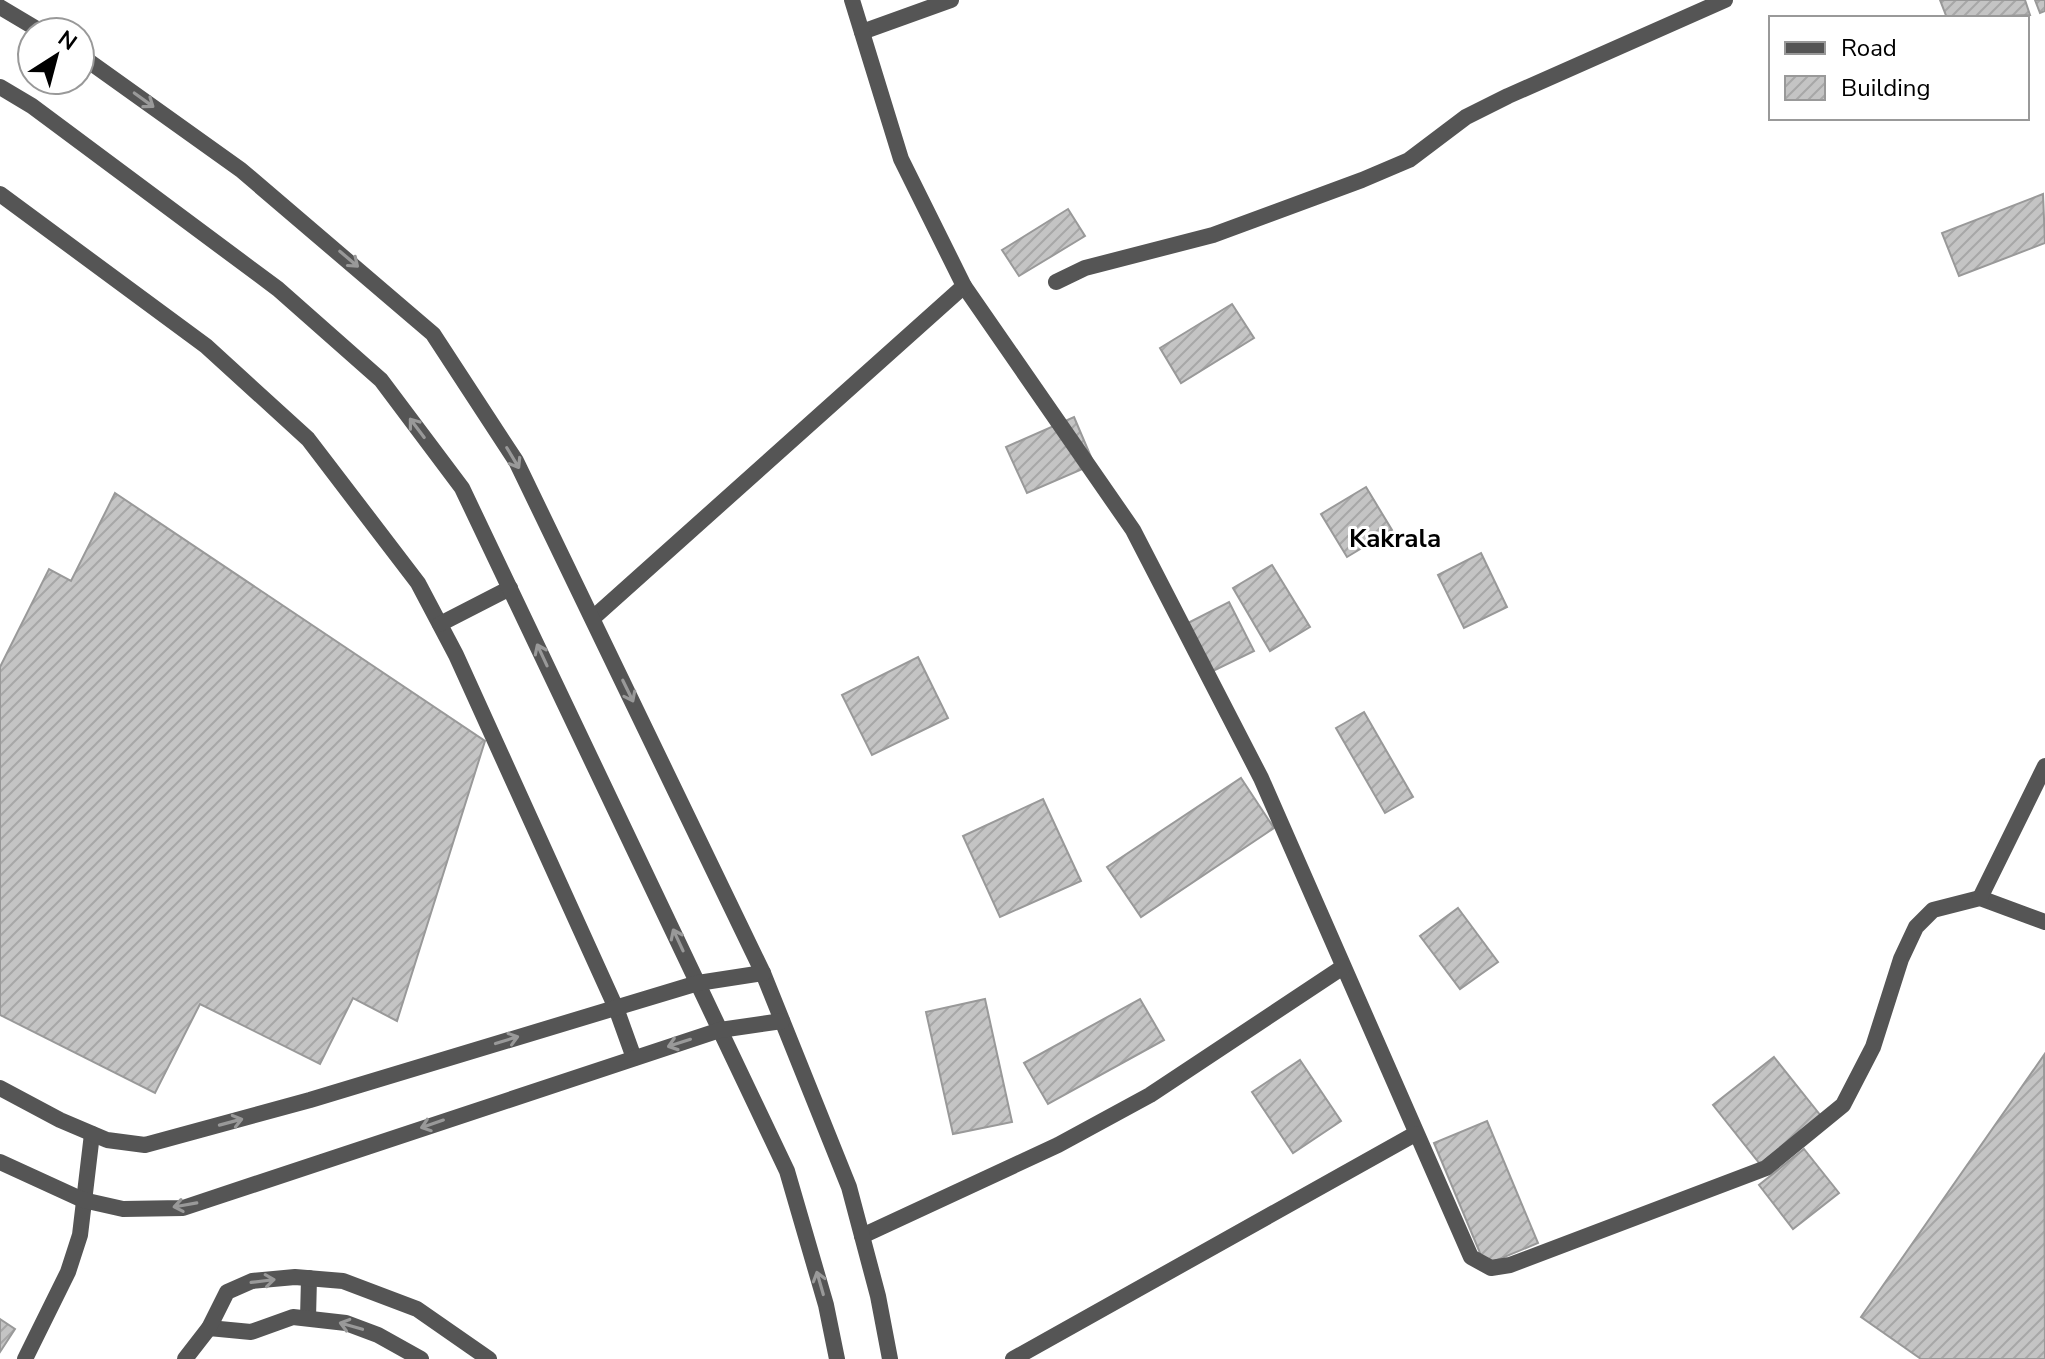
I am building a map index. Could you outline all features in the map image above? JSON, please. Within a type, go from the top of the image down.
[{"type":"street","points":[[852,0],[901,159],[964,286],[1133,530],[1261,778],[1471,1257],[1491,1268],[1510,1265],[1766,1168],[1843,1105],[1873,1047],[1901,959],[1916,927],[1933,910],[1980,898],[2045,922]]},
{"type":"street","points":[[862,32],[951,0]]},
{"type":"street","points":[[1056,282],[1085,268],[1213,235],[1362,180],[1409,160],[1466,117],[1508,96],[1725,0]]},
{"type":"street","points":[[96,66],[241,170],[433,334],[516,461],[763,973],[849,1187],[890,1359]]},
{"type":"street","points":[[0,87],[44,115],[278,289],[381,380],[462,488],[787,1171],[826,1305],[837,1359]]},
{"type":"street","points":[[0,194],[206,346],[308,439],[418,583],[440,624],[616,1008],[634,1058]]},
{"type":"street","points":[[593,618],[964,286]]},
{"type":"street","points":[[440,624],[510,588]]},
{"type":"street","points":[[1980,898],[2014,823],[2045,766]]},
{"type":"street","points":[[862,1236],[1058,1145],[1150,1095],[1343,967]]},
{"type":"street","points":[[0,1088],[107,1140],[145,1145],[310,1100],[698,983],[763,973]]},
{"type":"street","points":[[0,1162],[83,1200],[123,1209],[183,1208],[720,1030],[782,1021]]},
{"type":"street","points":[[25,1359],[68,1272],[80,1235],[92,1134]]},
{"type":"street","points":[[1013,1359],[1415,1134]]},
{"type":"street","points":[[308,1318],[309,1278]]},
{"type":"street","points":[[185,1359],[209,1328],[227,1292],[252,1281],[309,1278],[343,1281],[417,1309],[489,1359]]},
{"type":"street","points":[[209,1328],[251,1332],[293,1317],[346,1323],[378,1335],[421,1359]]},
{"type":"building","points":[[1940,0],[2025,0],[2030,15],[2002,16],[1946,16]]},
{"type":"building","points":[[2035,0],[2045,0],[2045,11],[2040,13]]},
{"type":"building","points":[[2043,194],[2045,243],[1959,276],[1942,233]]},
{"type":"building","points":[[1068,209],[1085,236],[1019,276],[1002,250]]},
{"type":"building","points":[[1232,304],[1254,338],[1181,383],[1160,348]]},
{"type":"building","points":[[1074,417],[1094,464],[1027,493],[1006,447]]},
{"type":"building","points":[[1366,487],[1392,530],[1347,557],[1321,514]]},
{"type":"building","points":[[115,493],[485,741],[397,1021],[353,998],[320,1064],[200,1004],[155,1093],[0,1015],[0,667],[49,569],[71,581]]},
{"type":"building","points":[[1481,553],[1507,607],[1464,628],[1438,575]]},
{"type":"building","points":[[1272,565],[1310,627],[1270,651],[1233,588]]},
{"type":"building","points":[[1229,602],[1254,651],[1209,673],[1184,625]]},
{"type":"building","points":[[918,657],[948,718],[872,755],[842,695]]},
{"type":"building","points":[[1364,712],[1413,797],[1385,813],[1336,728]]},
{"type":"building","points":[[1241,778],[1274,828],[1141,917],[1107,867]]},
{"type":"building","points":[[1043,799],[1081,881],[1000,917],[963,836]]},
{"type":"building","points":[[1458,908],[1498,962],[1460,989],[1420,936]]},
{"type":"building","points":[[985,999],[1012,1122],[953,1134],[926,1012]]},
{"type":"building","points":[[1140,999],[1164,1040],[1048,1104],[1024,1063]]},
{"type":"building","points":[[2044,1055],[2045,1359],[1921,1359],[1861,1317]]},
{"type":"building","points":[[1774,1057],[1821,1116],[1760,1164],[1713,1105]]},
{"type":"building","points":[[1300,1060],[1341,1121],[1293,1153],[1252,1092]]},
{"type":"building","points":[[1487,1121],[1538,1243],[1485,1265],[1434,1143]]},
{"type":"building","points":[[1804,1149],[1839,1193],[1793,1229],[1759,1185]]},
{"type":"building","points":[[0,1319],[15,1329],[0,1352]]},
{"type":"district","name":"Kakrala","points":[[1395,538]]}]
